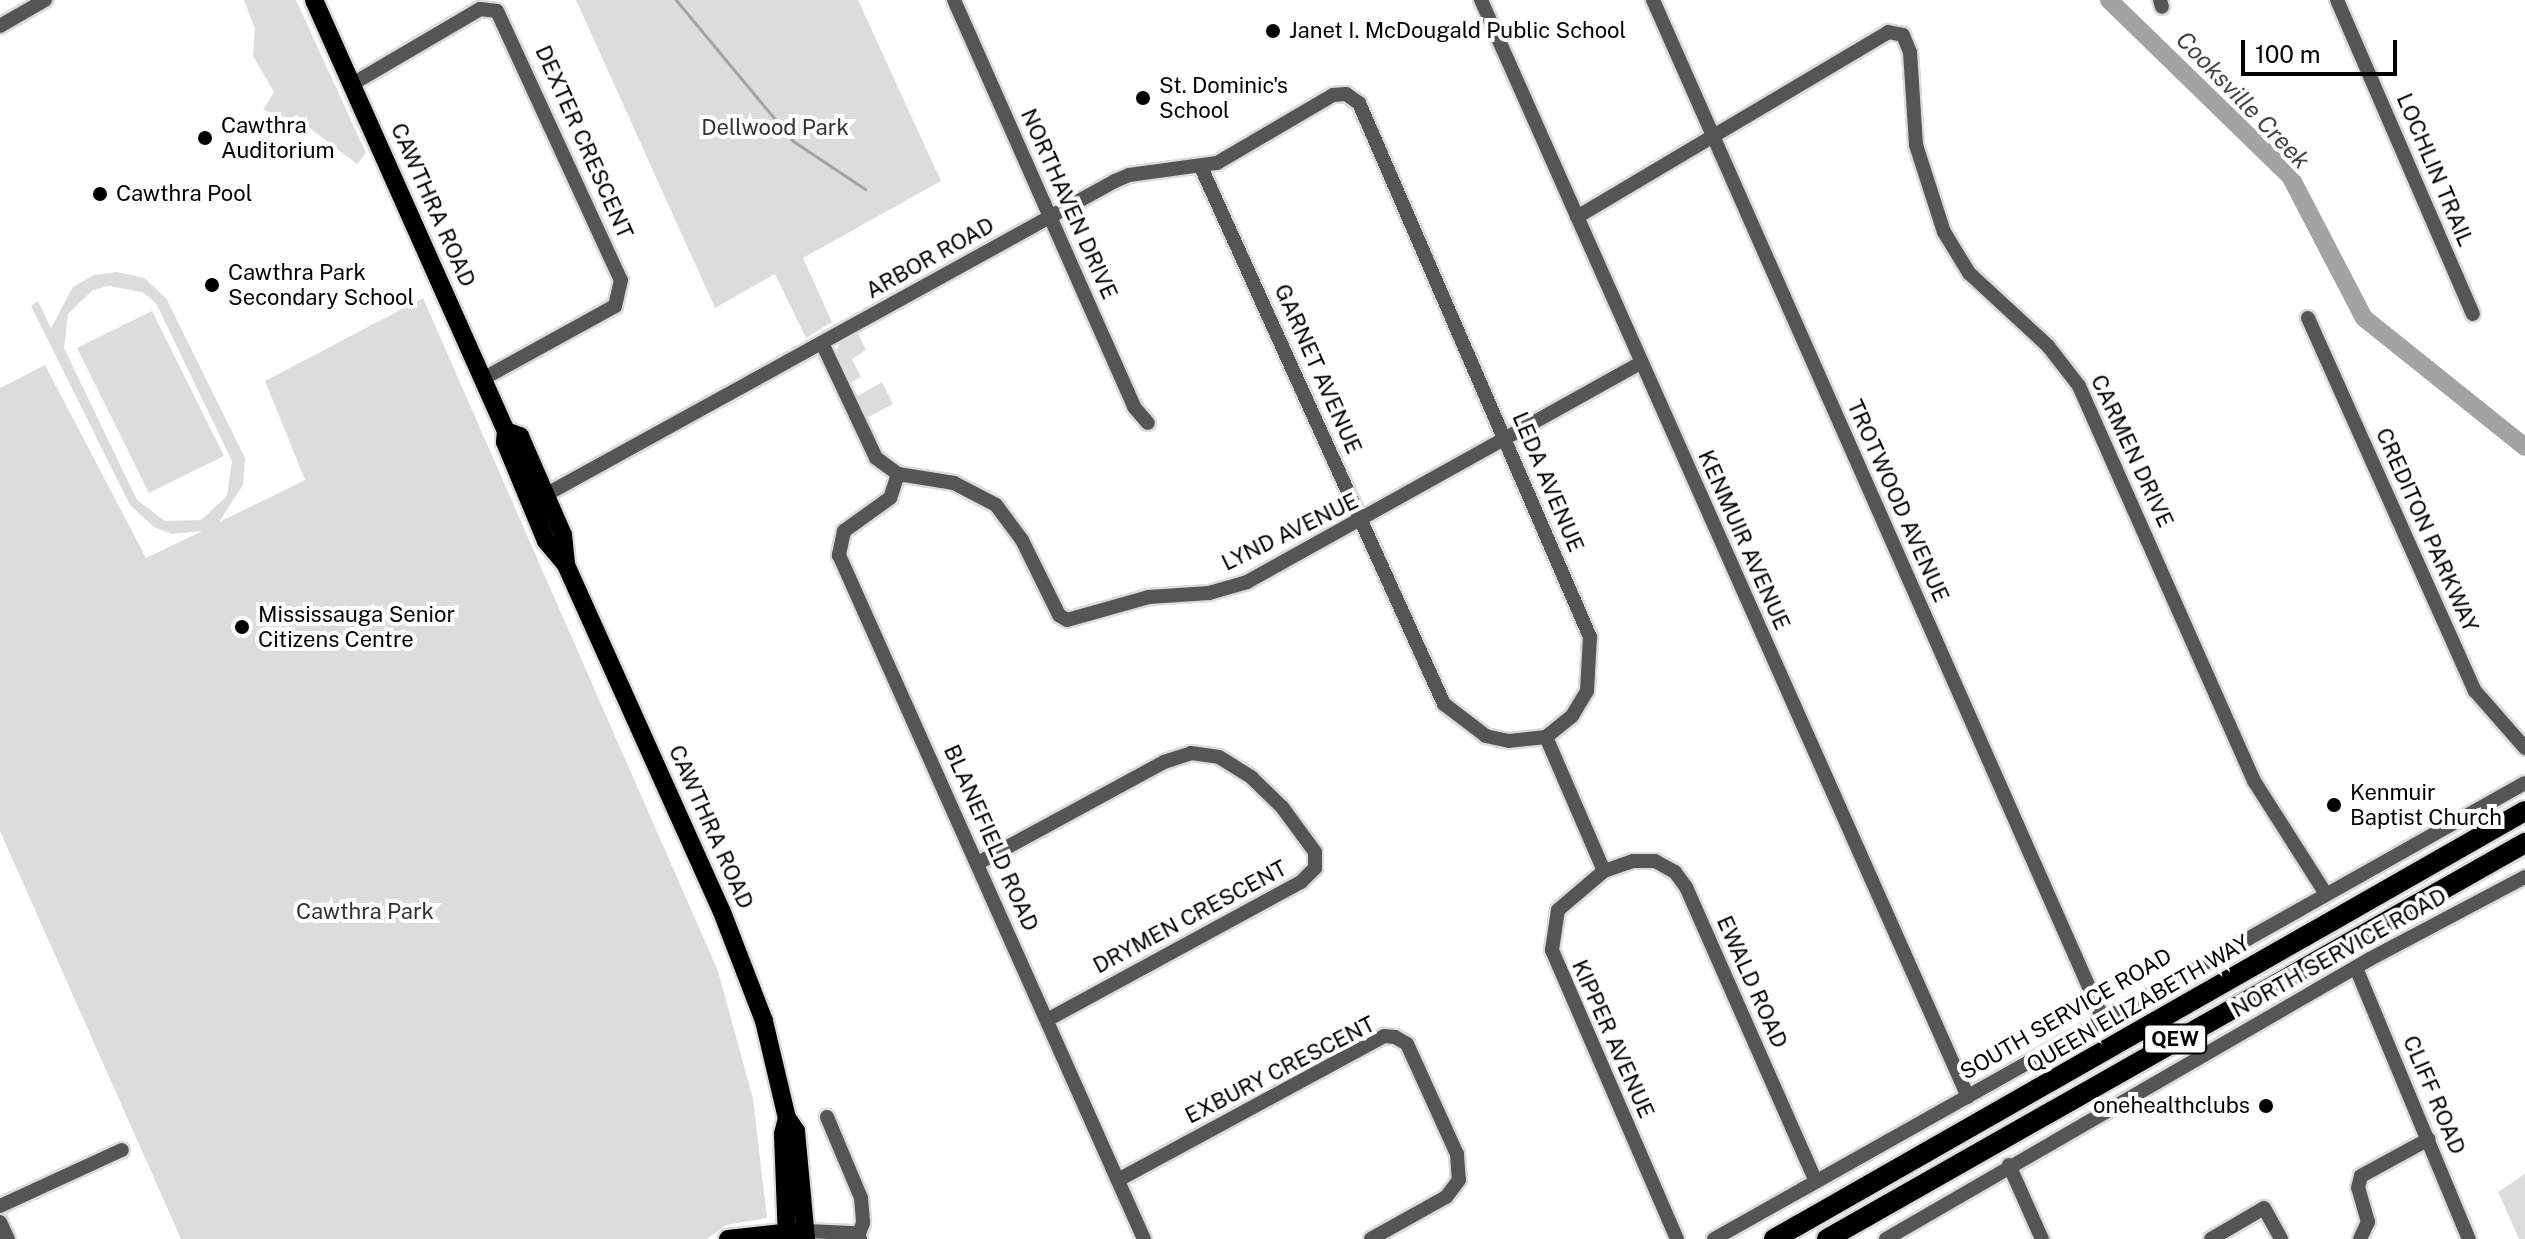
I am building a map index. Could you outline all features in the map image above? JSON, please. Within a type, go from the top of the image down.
[{"type":"highway","name":"QUEEN ELIZABETH WAY","points":[[1774,1239],[2525,811]]},
{"type":"highway","name":"QEW","points":[[1827,1239],[2525,843]]},
{"type":"main road","name":"CAWTHRA ROAD","points":[[314,0],[354,83],[506,431],[520,436],[538,499],[563,535],[566,565],[722,912],[764,1021],[787,1118],[783,1134],[796,1235]]},
{"type":"main road","points":[[728,1239],[796,1235]]},
{"type":"street","name":"NORTHAVEN DRIVE","points":[[954,0],[1134,407],[1148,423]]},
{"type":"street","name":"KENMUIR AVENUE","points":[[1481,0],[1968,1097]]},
{"type":"street","name":"TROTWOOD AVENUE","points":[[1653,0],[2103,1019]]},
{"type":"street","name":"LOCHLIN TRAIL","points":[[2337,0],[2473,314]]},
{"type":"street","points":[[0,26],[40,1]]},
{"type":"street","name":"DEXTER CRESCENT","points":[[354,83],[480,9],[497,11],[615,266],[622,289],[615,306],[483,379]]},
{"type":"street","name":"CARMEN DRIVE","points":[[1577,217],[1888,32],[1903,35],[1910,52],[1916,145],[1944,232],[1969,273],[2048,346],[2079,386],[2254,781],[2326,894]]},
{"type":"street","name":"ARBOR ROAD","points":[[538,499],[1129,175],[1217,163],[1333,95],[1346,94],[1359,103]]},
{"type":"street","name":"LEDA AVENUE","points":[[1359,103],[1585,622],[1593,653],[1583,700],[1546,737]]},
{"type":"street","name":"GARNET AVENUE","points":[[1201,167],[1452,715],[1496,739],[1546,737]]},
{"type":"street","name":"CREDITON PARKWAY","points":[[2308,318],[2475,691],[2525,748]]},
{"type":"street","points":[[822,343],[869,447],[898,474]]},
{"type":"street","name":"LYND AVENUE","points":[[898,474],[954,483],[996,505],[1022,540],[1059,615],[1067,620],[1149,597],[1209,593],[1247,582],[1362,522],[1641,363]]},
{"type":"street","name":"BLANEFIELD ROAD","points":[[898,474],[890,498],[844,531],[839,555],[1049,1019],[1144,1239]]},
{"type":"street","points":[[1546,737],[1604,871]]},
{"type":"street","name":"DRYMEN CRESCENT","points":[[978,863],[1170,759],[1191,753],[1219,757],[1252,778],[1282,807],[1315,852],[1315,868],[1301,882],[1049,1019]]},
{"type":"street","name":"SOUTH SERVICE ROAD","points":[[1714,1239],[2525,783]]},
{"type":"street","name":"EWALD ROAD","points":[[1604,871],[1633,861],[1655,861],[1675,872],[1686,887],[1816,1182]]},
{"type":"street","name":"KIPPER AVENUE","points":[[1604,871],[1558,910],[1552,950],[1677,1239]]},
{"type":"street","name":"NORTH SERVICE ROAD","points":[[1886,1239],[2009,1165],[2356,968],[2525,877]]},
{"type":"street","name":"CLIFF ROAD","points":[[2356,968],[2469,1239]]},
{"type":"street","name":"EXBURY CRESCENT","points":[[1118,1180],[1384,1036],[1395,1037],[1407,1044],[1457,1154],[1459,1180],[1446,1197],[1371,1239]]},
{"type":"street","points":[[796,1235],[859,1239],[864,1213],[861,1198],[827,1117]]},
{"type":"street","points":[[2360,1239],[2368,1222],[2358,1188],[2361,1176],[2429,1139]]},
{"type":"street","points":[[0,1206],[122,1150]]},
{"type":"street","points":[[2009,1165],[2042,1239]]},
{"type":"street","points":[[2211,1239],[2264,1208],[2281,1239]]},
{"type":"street","points":[[0,1222],[8,1239]]},
{"type":"green space","points":[[244,0],[296,0],[366,153],[357,164],[303,123],[263,110],[274,92],[253,56],[255,29]]},
{"type":"green space","name":"Dellwood Park","points":[[576,0],[858,0],[941,181],[803,258],[832,322],[806,338],[775,274],[715,308]]},
{"type":"green space","name":"Cawthra Park","points":[[117,272],[144,278],[166,298],[245,458],[243,485],[219,522],[305,480],[265,381],[423,298],[718,971],[753,1099],[767,1218],[726,1225],[707,1239],[181,1239],[0,831],[0,388],[45,365],[146,558],[202,531],[172,534],[154,527],[130,505],[31,306],[38,301],[51,328],[73,287],[94,275]],"holes":[[[109,286],[142,292],[156,303],[232,461],[227,496],[201,520],[165,521],[137,500],[64,348],[68,314],[93,290]]]},
{"type":"green space","points":[[152,311],[224,456],[149,493],[77,348]]},
{"type":"green space","points":[[857,331],[866,350],[852,359],[861,377],[846,385],[834,355],[841,341]]},
{"type":"green space","points":[[882,382],[893,404],[861,421],[852,399]]},
{"type":"green space","points":[[2525,1174],[2525,1239],[2519,1239],[2498,1192]]},
{"type":"waterway","points":[[676,0],[793,141],[865,189]]},
{"type":"waterway","name":"Cooksville Creek","points":[[2109,0],[2290,176],[2364,318],[2525,447]]},
{"type":"place","name":"Janet I. McDougald Public School","points":[[1273,31]]},
{"type":"place","name":"St. Dominic's School","points":[[1143,98]]},
{"type":"place","name":"Cawthra Auditorium","points":[[205,138]]},
{"type":"place","name":"Cawthra Pool","points":[[100,194]]},
{"type":"place","name":"Cawthra Park Secondary School","points":[[212,285]]},
{"type":"place","name":"Mississauga Senior Citizens Centre","points":[[242,627]]},
{"type":"place","name":"Kenmuir Baptist Church","points":[[2334,805]]},
{"type":"place","name":"onehealthclubs","points":[[2266,1106]]}]
